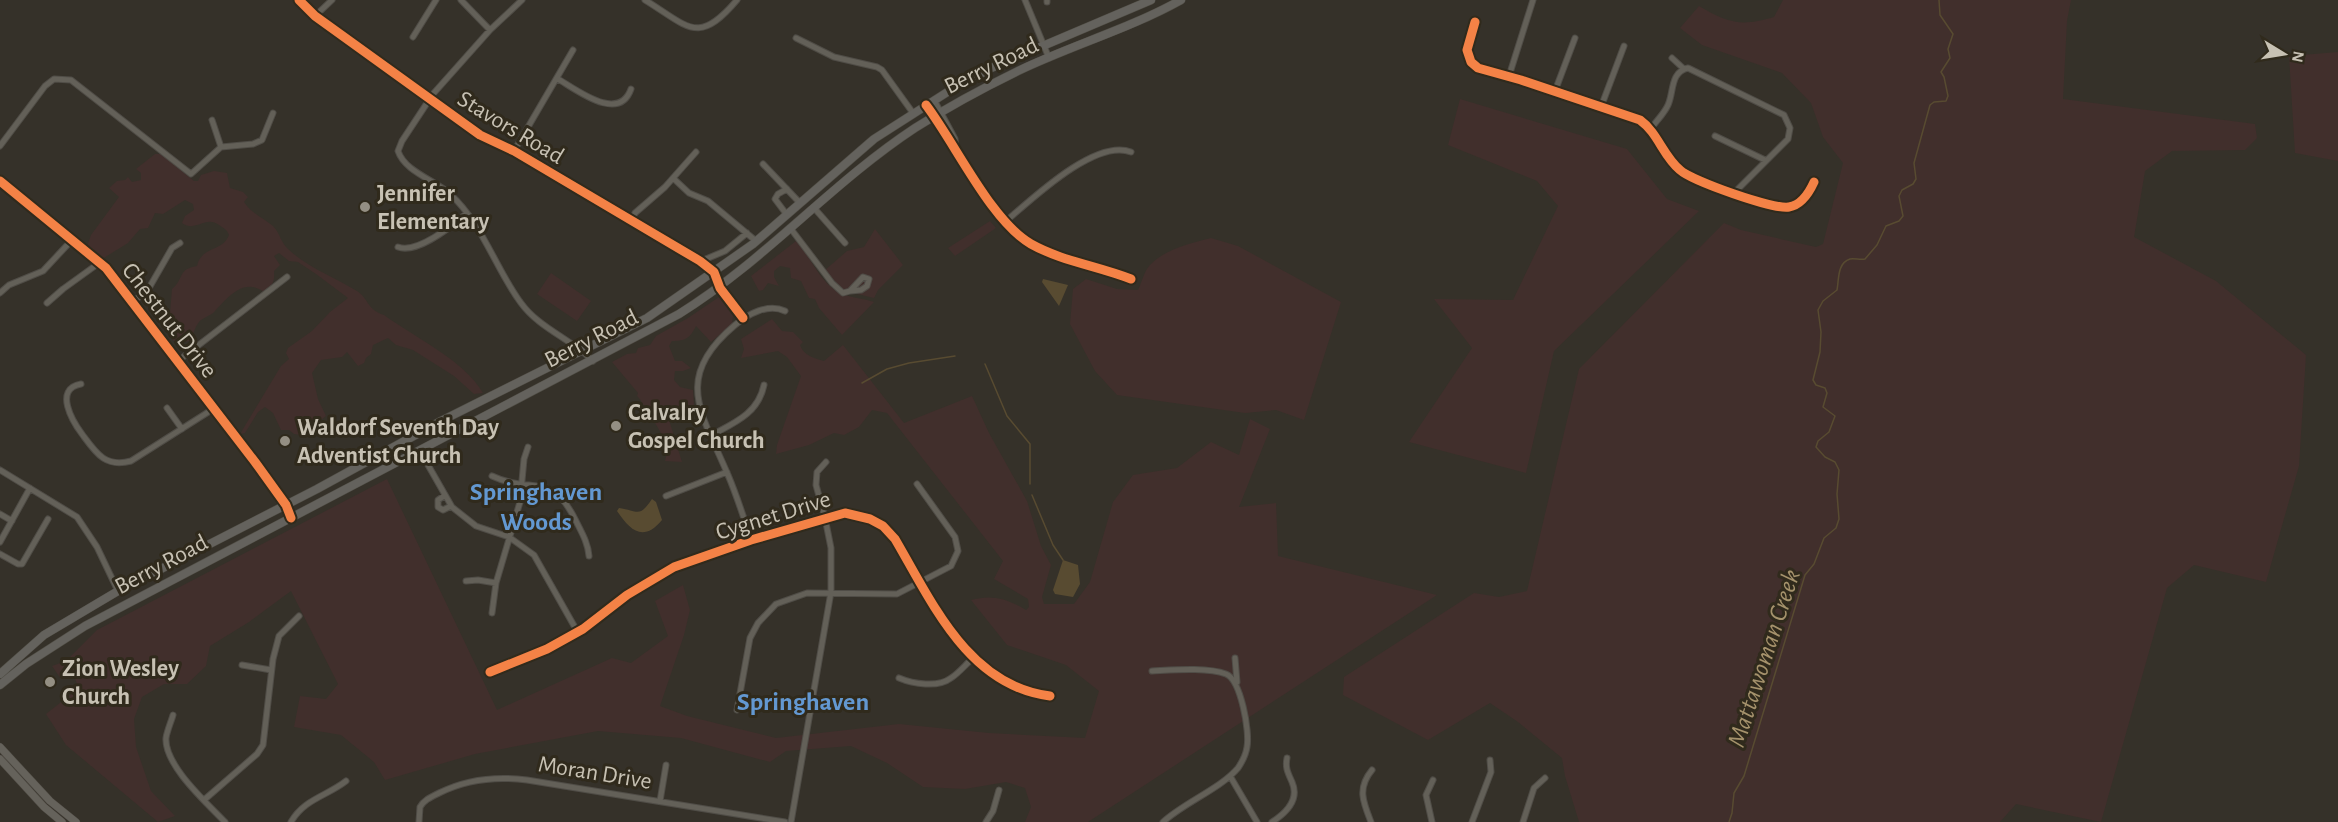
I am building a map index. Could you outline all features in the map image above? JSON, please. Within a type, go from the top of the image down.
[{"type":"highway","name":"Berry Road","points":[[0,674],[44,636],[118,591],[286,505],[441,421],[646,318],[756,241],[850,158],[934,100],[991,68],[1151,0]]},
{"type":"highway","name":"Berry Road","points":[[0,685],[26,664],[85,626],[420,451],[525,393],[652,330],[720,288],[861,167],[937,114],[1019,70],[1137,22],[1181,0]]},
{"type":"main road","points":[[0,747],[50,801],[76,822]]},
{"type":"main road","points":[[0,759],[44,807],[62,822]]},
{"type":"street","name":"Stavors Road","points":[[299,0],[315,16],[480,135],[514,151],[714,272]]},
{"type":"street","points":[[315,16],[332,0]]},
{"type":"street","points":[[413,37],[436,0]]},
{"type":"street","points":[[461,0],[490,30]]},
{"type":"street","points":[[522,0],[490,30],[440,86],[438,93],[430,100],[402,141],[398,151],[400,158],[413,170],[451,195],[467,213],[513,292],[528,311],[582,350],[593,361]]},
{"type":"street","points":[[645,0],[689,26],[699,29],[708,28],[717,22],[737,0]]},
{"type":"street","points":[[659,9],[663,0]]},
{"type":"street","points":[[1025,0],[1049,58]]},
{"type":"street","points":[[1509,76],[1533,0]]},
{"type":"street","points":[[1475,22],[1467,50],[1471,62],[1483,70],[1509,76],[1640,120],[1650,129],[1673,164],[1701,183],[1778,206],[1790,207],[1806,195],[1814,182]]},
{"type":"street","points":[[796,38],[834,57],[882,70],[913,113]]},
{"type":"street","points":[[1554,91],[1575,38]]},
{"type":"street","points":[[1601,107],[1624,46]]},
{"type":"street","points":[[514,151],[573,50]]},
{"type":"street","points":[[1672,58],[1684,69],[1695,70],[1784,115],[1790,125],[1790,134],[1780,149],[1765,160],[1734,193]]},
{"type":"street","points":[[1650,129],[1665,112],[1674,82],[1684,69]]},
{"type":"street","points":[[0,146],[45,86],[54,79],[71,80],[191,174],[221,147],[259,143],[266,135],[273,113]]},
{"type":"street","points":[[558,79],[609,104],[620,104],[631,89]]},
{"type":"street","points":[[934,100],[937,114],[956,150],[1005,222],[1019,237],[1046,252],[1131,279]]},
{"type":"street","points":[[926,105],[937,114]]},
{"type":"street","points":[[212,120],[221,147]]},
{"type":"street","points":[[1715,136],[1765,160]]},
{"type":"street","points":[[1005,222],[1070,168],[1111,151],[1124,149],[1131,152]]},
{"type":"street","points":[[631,222],[635,213],[673,178],[696,152]]},
{"type":"street","points":[[763,164],[800,203]]},
{"type":"street","points":[[673,178],[688,193],[708,201],[756,241]]},
{"type":"street","name":"Chestnut Drive","points":[[0,182],[99,263],[133,302],[286,505],[291,518]]},
{"type":"street","points":[[787,189],[778,194],[775,199],[787,215]]},
{"type":"street","points":[[814,209],[845,243]]},
{"type":"street","points":[[398,247],[409,249],[431,239],[467,213]]},
{"type":"street","points":[[791,229],[832,283],[843,292],[850,291]]},
{"type":"street","points":[[702,263],[725,251],[747,233]]},
{"type":"street","points":[[0,293],[9,285],[44,271],[71,241]]},
{"type":"street","points":[[133,302],[149,288],[172,248],[180,243]]},
{"type":"street","points":[[47,303],[63,288],[99,263]]},
{"type":"street","points":[[714,272],[720,288],[743,318]]},
{"type":"street","points":[[178,361],[287,277]]},
{"type":"street","points":[[751,540],[727,472],[703,423],[699,406],[699,373],[712,347],[743,318],[755,312],[773,308],[785,311]]},
{"type":"street","points":[[81,384],[74,387],[68,396],[69,414],[92,449],[101,457],[120,464],[131,461],[213,409]]},
{"type":"street","points":[[710,436],[745,417],[755,405],[764,385]]},
{"type":"street","points":[[167,408],[182,429]]},
{"type":"street","points":[[492,613],[496,584],[518,511],[523,484],[524,459],[528,447]]},
{"type":"street","points":[[420,451],[451,506],[476,526],[509,537],[534,555],[577,631]]},
{"type":"street","points":[[791,822],[831,592],[831,548],[816,485],[817,472],[826,462]]},
{"type":"street","points":[[0,470],[69,512],[83,524],[118,591]]},
{"type":"street","points":[[666,496],[727,472]]},
{"type":"street","points":[[492,477],[506,482],[555,491],[565,500],[588,546],[589,556]]},
{"type":"street","points":[[737,710],[750,638],[758,623],[769,610],[783,601],[807,593],[892,594],[919,584],[951,566],[958,543],[917,484]]},
{"type":"street","points":[[0,542],[30,488]]},
{"type":"street","points":[[444,496],[438,500],[438,507],[443,510],[451,506]]},
{"type":"street","name":"Cygnet Drive","points":[[490,672],[547,649],[596,620],[627,595],[674,567],[751,540],[845,513],[857,514],[883,526],[895,539],[943,622],[973,658],[1012,685],[1034,694],[1050,696]]},
{"type":"street","points":[[0,514],[12,521]]},
{"type":"street","points":[[0,554],[22,564],[48,519]]},
{"type":"street","points":[[466,581],[478,580],[496,584]]},
{"type":"street","points":[[204,800],[257,754],[263,745],[272,670],[279,636],[299,616]]},
{"type":"street","points":[[899,678],[913,683],[940,683],[951,679],[973,658]]},
{"type":"street","points":[[1163,822],[1188,802],[1230,776],[1242,761],[1248,746],[1246,721],[1237,687],[1235,658]]},
{"type":"street","points":[[242,665],[272,670]]},
{"type":"street","points":[[1152,671],[1215,672],[1230,676],[1237,687]]},
{"type":"street","points":[[173,715],[166,739],[170,758],[225,822]]},
{"type":"street","points":[[1272,822],[1285,813],[1293,801],[1294,787],[1286,765],[1287,758]]},
{"type":"street","points":[[1472,822],[1491,772],[1490,760]]},
{"type":"street","points":[[660,801],[666,765]]},
{"type":"street","points":[[1371,822],[1361,792],[1364,779],[1372,770]]},
{"type":"street","points":[[1230,776],[1257,822]]},
{"type":"street","name":"Moran Drive","points":[[419,822],[420,807],[427,799],[470,782],[495,778],[527,780],[785,822]]},
{"type":"street","points":[[1523,822],[1534,789],[1545,778]]},
{"type":"street","points":[[1432,822],[1426,795],[1433,780]]},
{"type":"street","points":[[291,822],[303,807],[315,798],[336,789],[346,781]]},
{"type":"street","points":[[987,822],[999,790]]},
{"type":"shaded area","points":[[1783,0],[2071,0],[2067,21],[2063,99],[2255,124],[2257,138],[2245,150],[2172,151],[2145,171],[2134,237],[2216,281],[2306,355],[2299,466],[2266,582],[2194,565],[2167,588],[2101,822],[2016,804],[2000,822],[1579,822],[1562,758],[1518,722],[1490,703],[1428,740],[1343,695],[1344,677],[1474,593],[1499,597],[1527,591],[1579,369],[1724,223],[1741,230],[1816,247],[1823,244],[1843,163],[1823,137],[1811,103],[1782,73],[1702,45],[1680,28],[1699,6],[1727,20],[1752,22],[1774,17]]},
{"type":"shaded area","points":[[2338,52],[2338,161],[2295,153],[2289,56]]},
{"type":"shaded area","points":[[1460,99],[1627,149],[1667,199],[1699,211],[1554,351],[1526,473],[1409,442],[1472,348],[1434,299],[1513,300],[1558,206],[1537,181],[1448,145]]},
{"type":"shaded area","points":[[155,154],[161,154],[194,181],[198,181],[201,175],[214,171],[227,173],[230,188],[243,192],[248,197],[244,202],[247,206],[273,226],[286,247],[296,256],[357,291],[378,313],[438,350],[464,370],[483,393],[474,394],[454,376],[413,350],[396,345],[388,338],[373,345],[371,354],[364,363],[358,366],[347,352],[342,357],[321,360],[312,373],[318,399],[326,416],[301,435],[289,430],[281,430],[273,413],[265,407],[258,412],[245,433],[240,434],[281,366],[289,359],[286,353],[288,348],[312,331],[330,312],[348,298],[298,262],[289,261],[279,253],[274,256],[280,265],[274,271],[273,281],[269,288],[264,292],[250,287],[237,291],[213,313],[199,322],[191,340],[177,345],[163,327],[170,313],[172,289],[183,272],[197,266],[203,255],[226,240],[229,235],[226,230],[214,222],[192,226],[182,223],[185,216],[194,210],[193,204],[185,200],[163,214],[155,213],[148,228],[140,229],[128,243],[102,259],[90,252],[87,246],[91,235],[119,197],[109,188],[117,181],[128,177],[132,182],[141,180],[141,173],[136,169]]},
{"type":"shaded area","points":[[990,221],[996,228],[955,256],[948,248]]},
{"type":"shaded area","points":[[875,229],[903,265],[878,290],[874,298],[845,291],[824,271],[847,251],[864,247]]},
{"type":"shaded area","points":[[1211,238],[1238,246],[1341,302],[1304,420],[1276,410],[1245,413],[1117,395],[1095,371],[1070,324],[1073,289],[1086,279],[1117,289],[1138,290],[1146,270],[1156,259],[1179,247]]},
{"type":"shaded area","points":[[796,241],[831,287],[847,296],[874,302],[842,335],[819,308],[815,299],[809,298],[801,281],[791,278],[790,268],[780,266],[774,271],[774,277],[779,286],[768,283],[763,290],[759,291],[751,276]]},
{"type":"shaded area","points":[[551,273],[591,301],[577,321],[537,294]]},
{"type":"shaded area","points":[[1043,279],[1068,285],[1059,306],[1042,282]]},
{"type":"shaded area","points":[[719,297],[733,316],[732,324],[711,342],[696,326],[687,338],[672,341],[669,346],[675,361],[682,361],[691,368],[675,371],[674,380],[680,387],[693,390],[694,405],[666,410],[682,462],[665,461],[667,443],[637,396],[638,393],[612,362],[627,354],[636,353],[638,348],[650,345],[656,336]]},
{"type":"shaded area","points":[[772,319],[782,331],[793,332],[803,342],[800,345],[804,352],[813,358],[824,361],[843,345],[904,423],[972,396],[989,433],[1027,501],[1041,546],[1051,565],[1042,597],[1044,604],[1074,604],[1090,582],[1113,502],[1133,475],[1177,468],[1211,442],[1239,455],[1250,419],[1270,429],[1239,507],[1276,503],[1278,556],[1437,595],[1088,822],[1025,822],[1031,807],[1025,788],[1006,782],[965,789],[923,787],[887,763],[851,746],[786,751],[770,762],[681,738],[598,731],[475,754],[385,780],[374,762],[341,735],[294,727],[300,696],[326,699],[338,684],[291,591],[249,622],[210,646],[206,666],[187,684],[164,684],[142,697],[134,719],[136,747],[151,791],[175,816],[158,822],[66,745],[46,714],[79,688],[71,670],[61,679],[52,666],[66,661],[97,630],[387,479],[497,710],[612,658],[631,663],[668,636],[655,601],[683,585],[690,610],[660,706],[687,716],[776,738],[899,724],[989,733],[1085,738],[1099,691],[1066,665],[1007,645],[971,600],[993,598],[1006,600],[1026,610],[1029,607],[1028,599],[994,579],[1003,561],[887,413],[872,410],[859,427],[844,435],[834,433],[809,445],[776,454],[801,376],[787,357],[778,351],[741,358],[744,349],[741,339]]},
{"type":"shaded area","points":[[652,499],[656,502],[662,520],[649,531],[637,531],[632,528],[617,511],[619,508],[641,511]]},
{"type":"shaded area","points":[[1063,560],[1078,565],[1080,584],[1073,597],[1055,594],[1053,590]]},
{"type":"waterway","name":"Mattawoman Creek","points":[[1729,822],[1734,793],[1744,776],[1805,575],[1814,564],[1824,538],[1836,528],[1839,519],[1837,494],[1839,470],[1835,462],[1825,457],[1816,447],[1818,441],[1829,432],[1835,416],[1823,407],[1827,393],[1825,388],[1816,385],[1813,380],[1820,352],[1821,332],[1818,310],[1823,301],[1837,290],[1839,272],[1843,264],[1850,259],[1865,259],[1877,245],[1886,226],[1899,221],[1903,216],[1899,196],[1902,190],[1913,184],[1916,179],[1914,163],[1930,105],[1934,102],[1946,101],[1948,96],[1941,72],[1950,58],[1948,49],[1953,34],[1940,15],[1939,0]]},
{"type":"waterway","points":[[862,383],[887,369],[955,356]]},
{"type":"waterway","points":[[985,364],[1007,416],[1030,444],[1030,484]]},
{"type":"waterway","points":[[1032,495],[1053,545],[1063,560]]},
{"type":"cycle path","points":[[299,0],[315,16],[480,135],[514,151],[700,261],[714,272],[720,288],[743,318]]},
{"type":"cycle path","points":[[1475,22],[1467,50],[1471,62],[1478,68],[1640,120],[1651,131],[1674,164],[1700,181],[1751,200],[1781,207],[1797,204],[1804,198],[1814,182]]},
{"type":"cycle path","points":[[926,105],[988,200],[1016,233],[1031,244],[1055,255],[1131,279]]},
{"type":"cycle path","points":[[0,181],[106,268],[255,462],[286,505],[291,518]]},
{"type":"cycle path","points":[[490,672],[547,649],[583,629],[627,595],[674,567],[751,540],[845,513],[870,519],[883,526],[895,539],[939,614],[975,659],[996,676],[1021,689],[1050,696]]},
{"type":"place","name":"Jennifer Elementary","points":[[365,207]]},
{"type":"place","name":"Calvalry Gospel Church","points":[[616,426]]},
{"type":"place","name":"Waldorf Seventh Day Adventist Church","points":[[285,441]]},
{"type":"place","name":"Zion Wesley Church","points":[[50,682]]},
{"type":"district","name":"Springhaven Woods","points":[[536,506]]},
{"type":"district","name":"Springhaven","points":[[803,701]]}]
